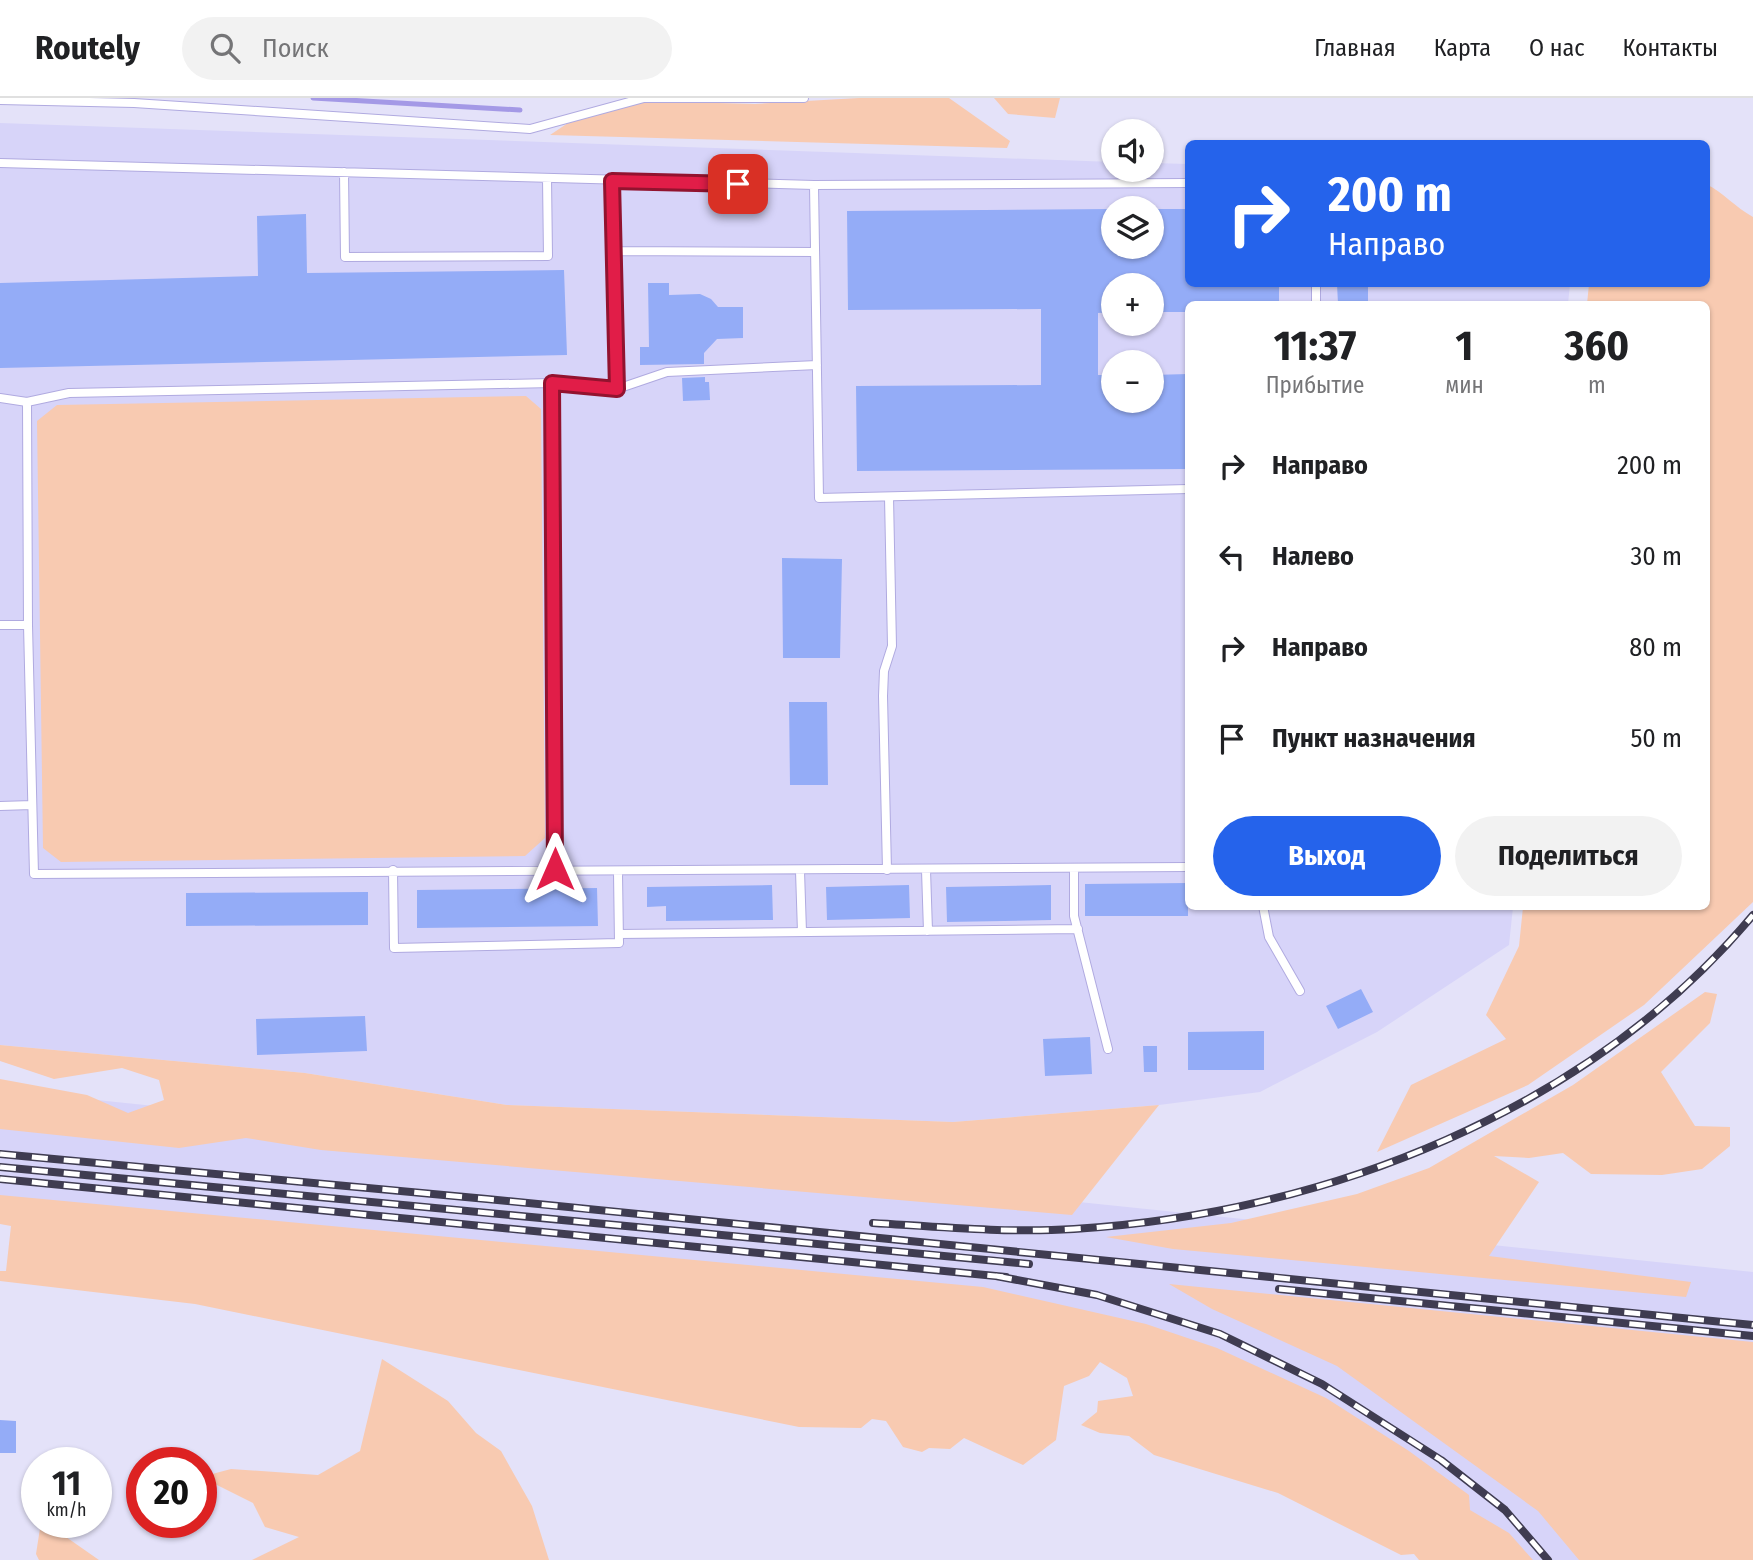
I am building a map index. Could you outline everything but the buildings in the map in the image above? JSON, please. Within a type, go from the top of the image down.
[{"type":"lane","points":[[0,100],[134,103],[530,129],[645,98],[804,98]]},
{"type":"lane","points":[[0,163],[814,185],[1185,183]]},
{"type":"lane","points":[[344,172],[345,257],[548,256],[547,178]]},
{"type":"lane","points":[[612,181],[617,389]]},
{"type":"lane","points":[[814,185],[820,498],[1185,489]]},
{"type":"lane","points":[[612,251],[815,252]]},
{"type":"lane","points":[[0,398],[27,402],[69,393],[552,383],[617,389],[667,372],[817,365]]},
{"type":"lane","points":[[552,383],[555,869]]},
{"type":"lane","points":[[27,402],[28,625],[34,874],[555,869],[618,873],[1185,867]]},
{"type":"lane","points":[[887,870],[883,696],[884,671],[892,646],[889,496]]},
{"type":"lane","points":[[0,625],[28,625]]},
{"type":"lane","points":[[0,806],[33,806]]},
{"type":"lane","points":[[1074,869],[1077,929],[1108,1049]]},
{"type":"lane","points":[[393,870],[394,948],[619,943],[618,873]]},
{"type":"lane","points":[[926,870],[928,931]]},
{"type":"lane","points":[[800,871],[802,932]]},
{"type":"lane","points":[[1264,910],[1269,937],[1300,991]]},
{"type":"lane","points":[[619,934],[1077,929]]},
{"type":"shaded area","points":[[859,98],[949,98],[1010,141],[1007,148],[550,135],[571,121],[644,101],[755,104]]},
{"type":"shaded area","points":[[994,98],[1060,98],[1055,118],[1008,114]]},
{"type":"shaded area","points":[[0,123],[1101,162],[1101,182],[1164,182],[1164,163],[1185,164],[1185,287],[1570,287],[1568,301],[1185,301],[1185,910],[1513,910],[1509,945],[1377,1032],[1260,1092],[1159,1105],[953,1122],[507,1105],[305,1073],[0,1045]]},
{"type":"shaded area","points":[[1710,187],[1753,217],[1753,902],[1644,1005],[1528,1085],[1377,1152],[1411,1085],[1506,1039],[1486,1015],[1519,946],[1523,910],[1710,910],[1710,301],[1587,301],[1589,287],[1710,287]]},
{"type":"shaded area","points":[[526,396],[541,409],[545,838],[525,856],[61,862],[43,848],[37,421],[57,405]]},
{"type":"shaded area","points":[[1705,992],[1717,994],[1710,1023],[1661,1072],[1695,1126],[1730,1127],[1730,1146],[1702,1169],[1662,1175],[1591,1174],[1563,1153],[1529,1158],[1494,1156],[1539,1182],[1489,1256],[1691,1282],[1686,1297],[1173,1249],[1106,1237],[1231,1223],[1357,1194],[1429,1168],[1573,1085]]},
{"type":"shaded area","points":[[0,1045],[305,1073],[507,1105],[953,1122],[1159,1105],[1072,1215],[321,1150],[246,1138],[179,1148],[0,1129],[0,1079],[87,1095],[128,1113],[164,1100],[159,1080],[122,1068],[54,1079],[0,1061]]},
{"type":"shaded area","points":[[0,1090],[1753,1272],[1753,1560],[1516,1560],[1145,1333],[0,1207]]},
{"type":"shaded area","points":[[0,1195],[983,1287],[1146,1324],[1217,1348],[1326,1398],[1409,1451],[1469,1495],[1470,1510],[1509,1533],[1533,1560],[1419,1560],[1414,1554],[1401,1555],[1278,1493],[1154,1455],[1129,1436],[1100,1433],[1081,1425],[1097,1412],[1098,1401],[1133,1396],[1127,1378],[1100,1362],[1089,1376],[1064,1386],[1056,1440],[1023,1465],[964,1438],[950,1449],[929,1448],[922,1452],[903,1447],[886,1421],[872,1419],[861,1428],[799,1427],[195,1304],[0,1281],[0,1271],[6,1271],[11,1226],[0,1224]]},
{"type":"shaded area","points":[[1169,1284],[1753,1342],[1753,1560],[1579,1560],[1538,1511],[1337,1366],[1212,1309]]},
{"type":"shaded area","points":[[382,1359],[448,1401],[476,1433],[501,1451],[532,1506],[549,1560],[252,1560],[299,1537],[265,1527],[253,1503],[217,1485],[217,1473],[231,1469],[318,1475],[360,1451]]},
{"type":"shaded area","points":[[38,1538],[67,1538],[99,1560],[39,1560],[36,1554]]},
{"type":"waterway","points":[[313,98],[520,110]]},
{"type":"railway","points":[[873,1223],[999,1230],[1074,1229],[1169,1219],[1263,1201],[1356,1175],[1446,1140],[1532,1097],[1613,1045],[1687,984],[1753,915]]},
{"type":"railway","points":[[0,1154],[487,1199],[1753,1325]]},
{"type":"railway","points":[[0,1167],[1029,1264]]},
{"type":"railway","points":[[0,1179],[1006,1277]]},
{"type":"railway","points":[[996,1276],[1097,1295],[1220,1334],[1322,1384],[1441,1460],[1505,1510],[1548,1560]]},
{"type":"railway","points":[[1279,1289],[1753,1336]]},
{"type":"route","points":[[555,869],[552,383],[617,389],[612,181],[738,184]]}]
